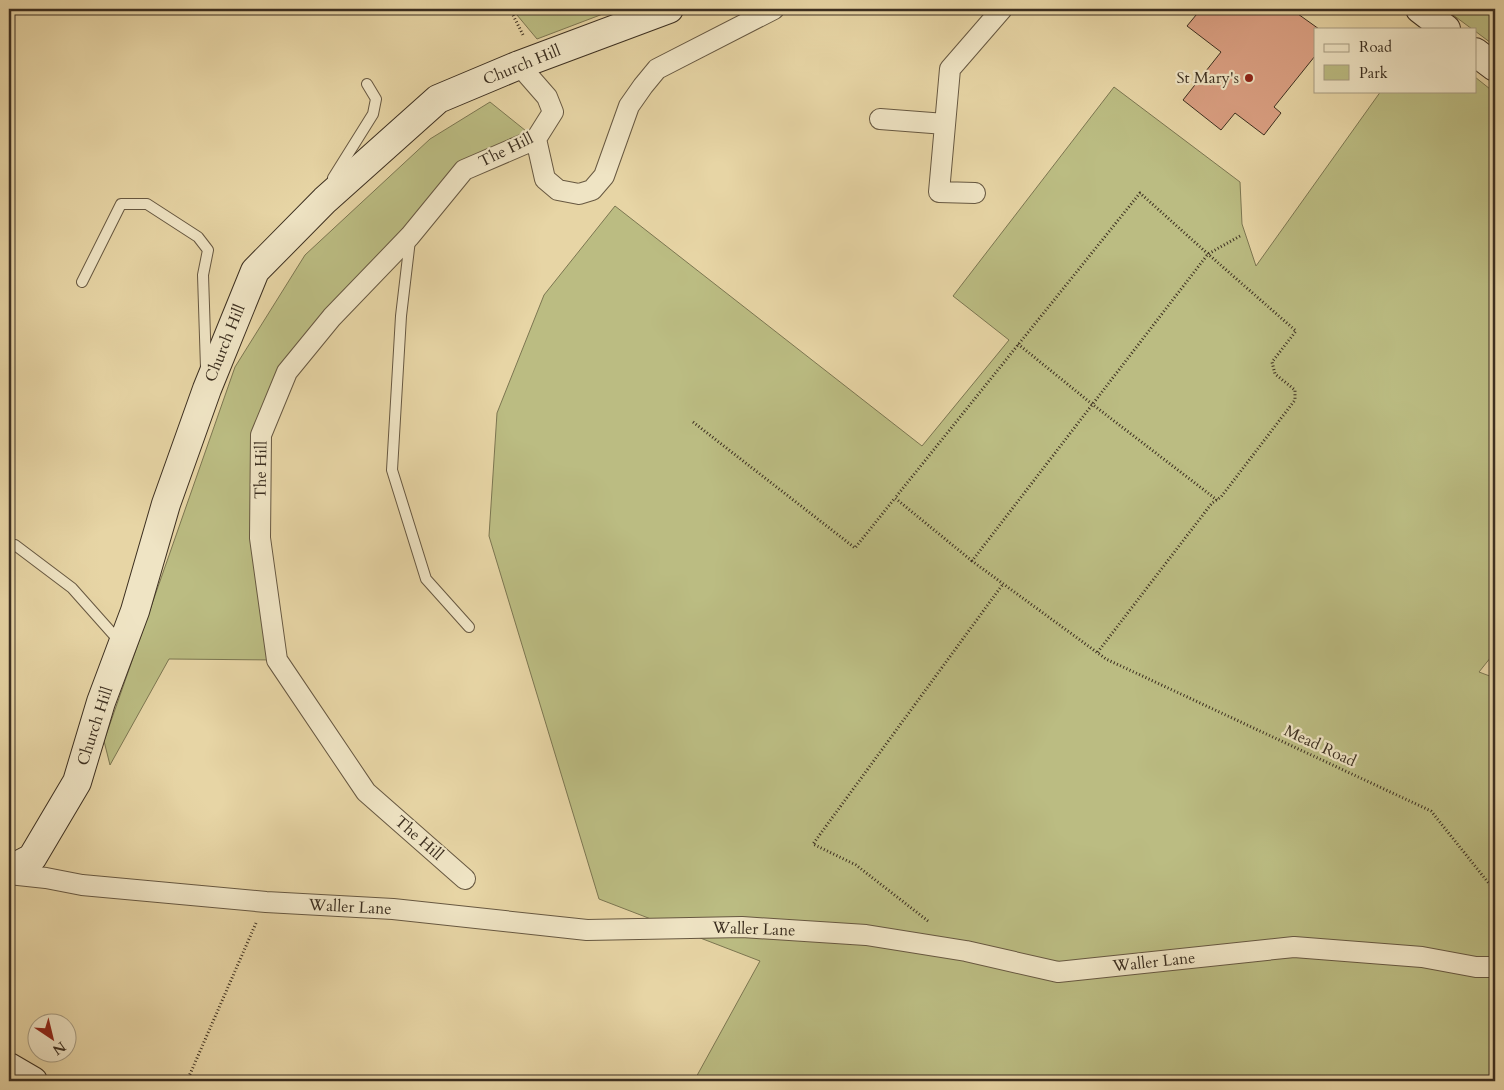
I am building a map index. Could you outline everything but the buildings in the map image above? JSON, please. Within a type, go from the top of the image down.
[{"type":"main road","name":"Church Hill","points":[[9,872],[32,858],[77,782],[101,702],[135,610],[166,504],[207,388],[255,271],[325,200],[438,99],[519,64],[670,9]]},
{"type":"main road","points":[[1420,9],[1445,28]]},
{"type":"main road","points":[[1476,53],[1495,68]]},
{"type":"main road","points":[[9,1067],[33,1081]]},
{"type":"street","points":[[536,139],[545,179],[558,190],[579,194],[592,190],[604,176],[629,106],[642,86],[657,69],[774,9]]},
{"type":"street","points":[[975,193],[939,192],[950,69],[1002,9]]},
{"type":"street","name":"The Hill","points":[[465,879],[366,792],[277,660],[260,538],[260,436],[287,372],[332,317],[410,236],[464,170],[536,139],[553,112],[547,97],[519,64]]},
{"type":"street","points":[[880,119],[945,124]]},
{"type":"street","name":"Waller Lane","points":[[9,872],[82,885],[266,902],[393,909],[587,930],[742,927],[866,935],[966,951],[1058,972],[1294,946],[1422,957],[1476,967],[1495,967]]},
{"type":"lane","points":[[325,200],[333,180],[373,114],[376,99],[367,84]]},
{"type":"lane","points":[[82,282],[121,204],[147,204],[198,238],[208,250],[204,275],[207,388]]},
{"type":"lane","points":[[410,236],[400,316],[392,470],[426,579],[469,628]]},
{"type":"lane","points":[[16,545],[72,588],[122,644]]},
{"type":"path","points":[[694,422],[855,548],[1140,193],[1296,331],[1272,362],[1275,374],[1295,390],[1295,400],[1221,498],[1212,503],[1096,653]]},
{"type":"path","points":[[972,561],[1208,254],[1240,236]]},
{"type":"path","points":[[1018,344],[1092,404],[1217,500]]},
{"type":"path","name":"Mead Road","points":[[894,498],[972,561],[1106,659],[1430,811],[1495,891]]},
{"type":"path","points":[[935,926],[856,865],[813,844],[1004,584]]},
{"type":"path","points":[[186,1081],[266,902]]},
{"type":"green space","points":[[512,9],[616,9],[537,39]]},
{"type":"green space","points":[[1445,9],[1495,9],[1495,46],[1476,32],[1476,28],[1471,28]]},
{"type":"green space","points":[[1476,78],[1495,93],[1495,652],[1479,672],[1495,678],[1495,1081],[694,1081],[760,961],[599,899],[489,536],[497,413],[544,295],[615,206],[922,446],[1009,340],[953,296],[1114,87],[1240,182],[1242,224],[1256,266],[1380,92],[1476,92]]},
{"type":"green space","points":[[490,102],[536,139],[464,170],[287,372],[261,435],[277,660],[169,659],[110,765],[104,741],[235,367],[305,255],[430,139]]},
{"type":"place","name":"St Mary's","points":[[1249,78]]}]
